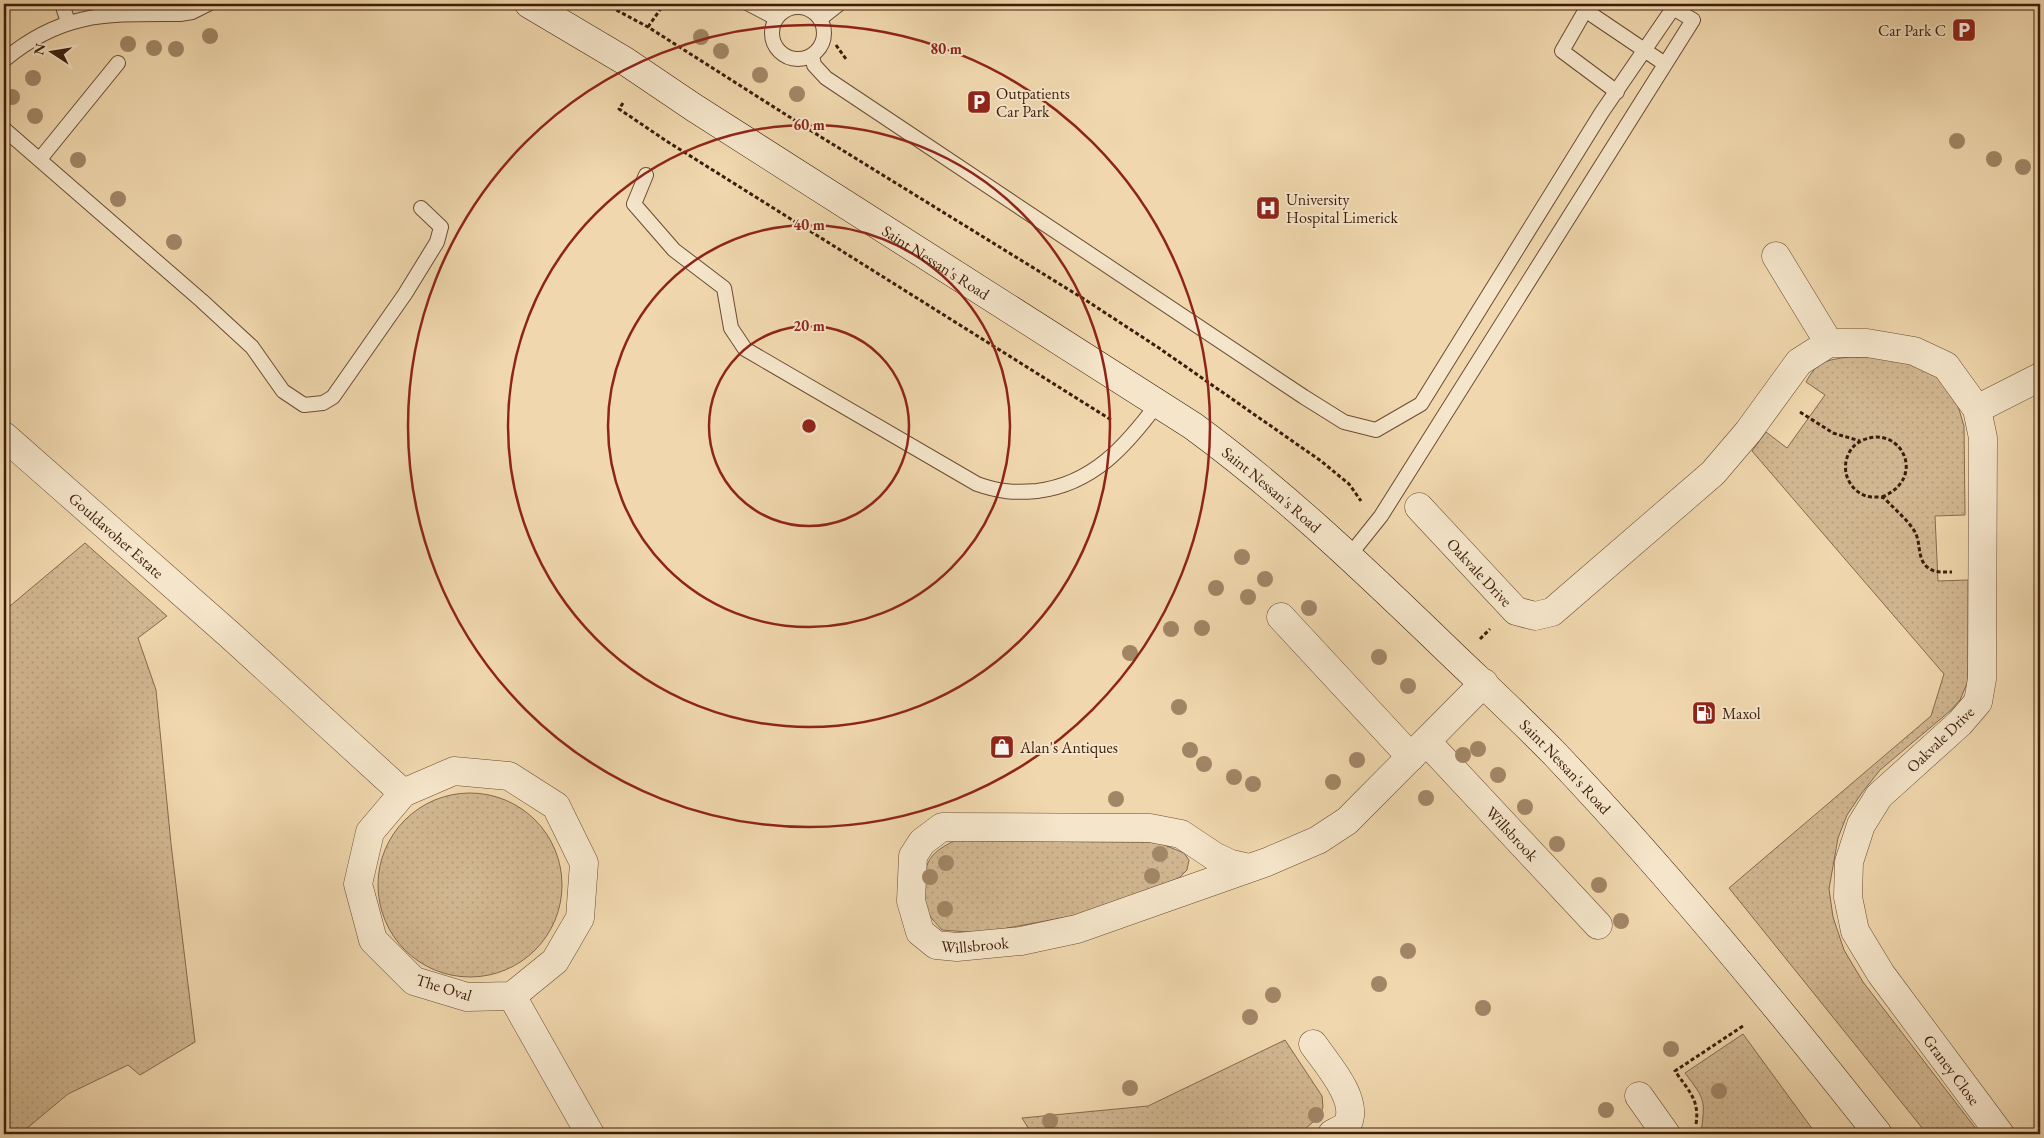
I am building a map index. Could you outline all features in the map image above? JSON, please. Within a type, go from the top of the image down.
[{"type":"street","name":"Saint Nessan's Road","points":[[529,4],[626,61],[693,107],[1158,403],[1227,451],[1297,508],[1484,683],[1552,752],[1637,844],[1819,1059],[1878,1134]]},
{"type":"street","points":[[1776,256],[1830,343]]},
{"type":"street","name":"Oakvale Drive","points":[[1418,507],[1516,611],[1535,616],[1552,612],[1714,473],[1748,432],[1799,362],[1830,343],[1866,343],[1914,351],[1946,366],[1978,409],[1983,438],[1982,679],[1978,702],[1960,723],[1879,796],[1860,825],[1848,862],[1848,896],[1855,931],[1881,974],[1922,1030]]},
{"type":"street","points":[[1978,409],[2040,377]]},
{"type":"street","name":"Gouldavoher Estate","points":[[4,436],[230,635],[403,793]]},
{"type":"street","name":"Willsbrook","points":[[1281,617],[1598,925]]},
{"type":"street","name":"Willsbrook","points":[[1249,868],[1231,864],[1214,856],[1181,834],[1150,828],[942,826],[922,842],[913,856],[911,900],[920,932],[936,945],[957,947],[1021,940],[1077,929],[1249,868],[1292,852],[1318,840],[1347,821],[1484,683]]},
{"type":"street","name":"The Oval","points":[[454,771],[509,776],[556,806],[584,863],[580,918],[555,961],[512,996],[466,997],[414,981],[373,940],[358,884],[370,832],[403,793],[454,771]]},
{"type":"street","points":[[512,996],[588,1131]]},
{"type":"street","name":"Graney Close","points":[[1922,1030],[2000,1134]]},
{"type":"street","points":[[1313,1044],[1348,1096],[1351,1112],[1347,1124],[1332,1134]]},
{"type":"street","points":[[1639,1096],[1666,1134]]},
{"type":"lane","points":[[62,4],[68,22]]},
{"type":"lane","points":[[4,60],[40,34],[68,22],[99,16],[180,14],[192,12],[208,4]]},
{"type":"lane","points":[[749,4],[776,18]]},
{"type":"lane","points":[[820,19],[838,4]]},
{"type":"lane","points":[[812,55],[814,65],[826,78],[1344,422],[1376,430],[1421,404],[1602,112],[1645,51],[1672,5],[1693,20],[1381,516],[1349,556]]},
{"type":"lane","points":[[798,7],[814,12],[823,26],[824,35],[822,43],[812,55],[804,59],[786,57],[779,51],[771,35],[772,26],[776,18],[782,12],[798,7]]},
{"type":"lane","points":[[1617,92],[1562,50],[1587,7],[1665,64]]},
{"type":"lane","points":[[40,159],[118,63]]},
{"type":"lane","points":[[4,129],[252,347],[283,391],[304,405],[323,404],[333,397],[405,294],[437,242],[441,227],[421,208]]},
{"type":"lane","points":[[646,175],[634,204],[674,250],[724,288],[731,328],[745,349],[977,484],[997,492],[1017,493],[1054,489],[1080,479],[1104,464],[1134,435],[1158,403]]},
{"type":"path","points":[[605,4],[648,27],[821,138],[1084,299],[1159,348],[1321,461],[1349,484],[1361,502]]},
{"type":"path","points":[[648,27],[664,4]]},
{"type":"path","points":[[623,103],[619,108],[668,142],[1134,435]]},
{"type":"path","points":[[1776,393],[1820,426],[1833,433],[1860,441]]},
{"type":"path","points":[[1869,437],[1880,437],[1890,440],[1899,447],[1907,466],[1902,481],[1892,493],[1882,497],[1864,495],[1849,483],[1845,464],[1852,447],[1869,437]]},
{"type":"path","points":[[1882,497],[1904,518],[1915,532],[1920,555],[1926,566],[1938,572],[1983,573]]},
{"type":"path","points":[[1458,660],[1513,608]]},
{"type":"path","points":[[1695,1127],[1698,1113],[1696,1103],[1675,1071],[1742,1026]]},
{"type":"shaded area","points":[[1849,357],[1873,357],[1911,364],[1933,373],[1946,383],[1958,406],[1964,426],[1965,515],[1935,516],[1938,581],[1968,580],[1968,681],[1960,700],[1950,711],[1880,770],[1847,815],[1838,838],[1829,889],[1833,917],[1844,950],[1863,982],[1980,1134],[1927,1134],[1729,888],[1931,716],[1944,674],[1752,451],[1766,432],[1787,448],[1825,395],[1806,382],[1810,375],[1823,363]]},
{"type":"shaded area","points":[[85,543],[167,616],[138,638],[156,690],[171,844],[195,1042],[140,1075],[128,1065],[68,1094],[20,1134],[4,1134],[4,611]]},
{"type":"shaded area","points":[[461,793],[479,793],[505,800],[521,808],[535,820],[547,834],[555,850],[562,876],[562,894],[555,920],[547,936],[535,950],[521,962],[497,973],[479,977],[461,977],[443,973],[419,962],[393,936],[382,912],[378,894],[378,876],[382,858],[393,834],[419,808],[443,797]]},
{"type":"shaded area","points":[[954,841],[1157,842],[1184,853],[1189,860],[1187,870],[1179,878],[1093,912],[981,933],[942,930],[926,908],[923,897],[924,874],[932,856],[941,848]]},
{"type":"shaded area","points":[[1743,1034],[1816,1134],[1701,1134],[1702,1101],[1697,1089],[1685,1073]]},
{"type":"shaded area","points":[[1285,1040],[1322,1096],[1323,1107],[1320,1116],[1305,1129],[1294,1134],[1032,1134],[1022,1118],[1148,1106]]},
{"type":"place","name":"Car Park C","points":[[1964,30]]},
{"type":"place","name":"Outpatients Car Park","points":[[979,102]]},
{"type":"place","name":"University Hospital Limerick","points":[[1268,208]]},
{"type":"place","name":"Maxol","points":[[1704,713]]},
{"type":"place","name":"Alan's Antiques","points":[[1002,747]]}]
